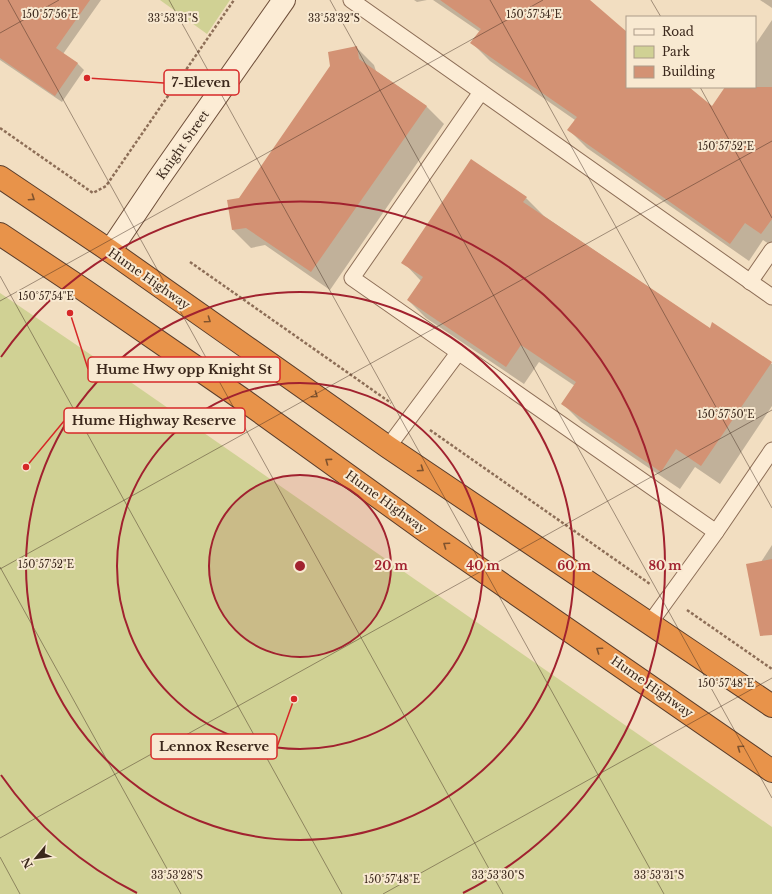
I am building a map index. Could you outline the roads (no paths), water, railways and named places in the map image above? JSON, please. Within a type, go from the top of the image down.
[{"type":"highway","name":"Hume Highway","points":[[0,177],[110,252],[388,447],[772,706]]},
{"type":"highway","name":"Hume Highway","points":[[0,234],[242,398],[438,539],[772,771]]},
{"type":"street","name":"Knight Street","points":[[110,252],[284,0]]},
{"type":"lane","points":[[351,0],[772,297]]},
{"type":"lane","points":[[481,92],[352,278],[716,532]]},
{"type":"lane","points":[[750,282],[772,250]]},
{"type":"lane","points":[[388,447],[458,353]]},
{"type":"lane","points":[[650,623],[716,532],[772,450]]},
{"type":"place","name":"7-Eleven","points":[[87,78]]},
{"type":"place","name":"Hume Hwy opp Knight St","points":[[70,313]]},
{"type":"place","name":"Hume Highway Reserve","points":[[26,467]]},
{"type":"place","name":"Lennox Reserve","points":[[294,699]]}]
